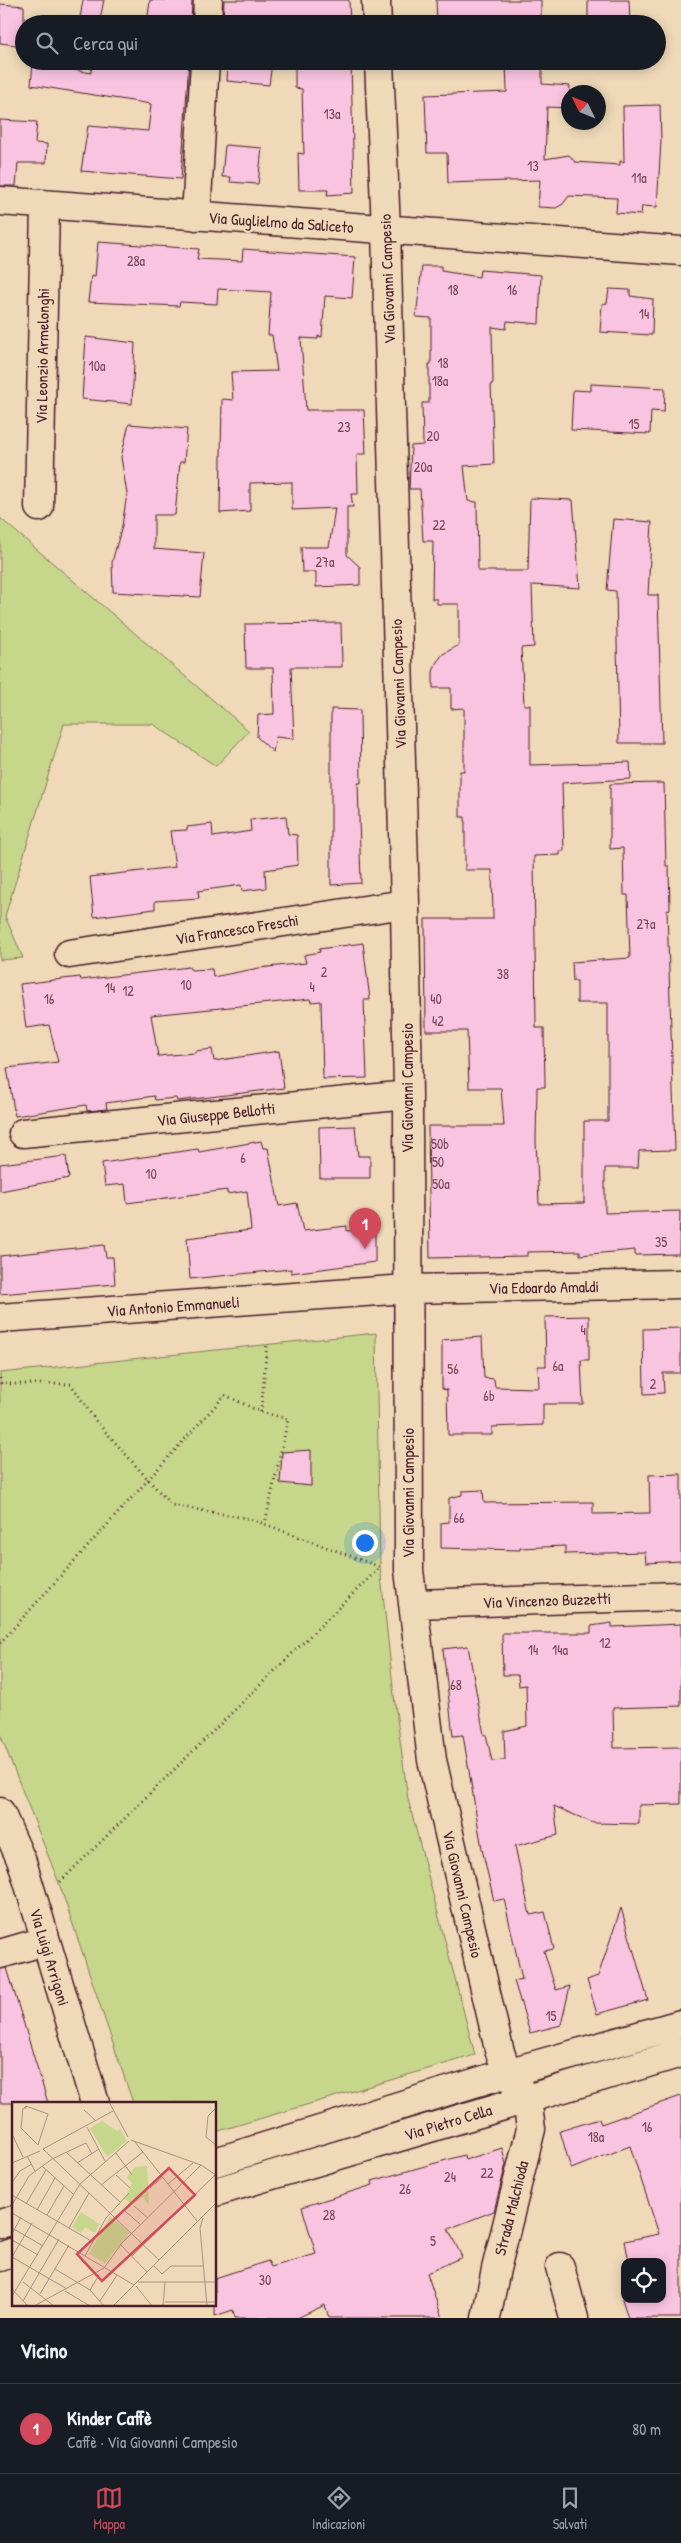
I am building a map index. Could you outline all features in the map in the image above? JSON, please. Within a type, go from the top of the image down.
[{"type":"street","points":[[207,15],[208,0]]},
{"type":"street","points":[[376,0],[377,15]]},
{"type":"street","points":[[196,216],[204,70]]},
{"type":"street","name":"Via Giovanni Campesio","points":[[379,70],[386,230],[405,904],[408,1095],[409,1570],[432,1760],[499,2049],[507,2073],[527,2099]]},
{"type":"street","name":"Via Guglielmo da Saliceto","points":[[0,201],[681,251]]},
{"type":"street","name":"Via Leonzio Armelonghi","points":[[39,507],[45,205]]},
{"type":"street","name":"Via Francesco Freschi","points":[[69,954],[405,904]]},
{"type":"street","name":"Via Giuseppe Bellotti","points":[[23,1133],[408,1095]]},
{"type":"street","name":"Via Edoardo Amaldi","points":[[407,1290],[681,1284]]},
{"type":"street","name":"Via Antonio Emmanueli","points":[[0,1318],[407,1290]]},
{"type":"street","name":"Via Vincenzo Buzzetti","points":[[414,1604],[681,1596]]},
{"type":"street","name":"Via Luigi Arrigoni","points":[[0,1812],[22,1862],[95,2102]]},
{"type":"street","points":[[0,1954],[45,1942]]},
{"type":"street","name":"Via Pietro Cella","points":[[216,2162],[507,2073],[681,2024]]},
{"type":"street","name":"Via Pietro Cella","points":[[216,2192],[681,2053]]},
{"type":"street","name":"Strada Malchioda","points":[[486,2318],[496,2269],[531,2128],[527,2099]]},
{"type":"street","points":[[560,2267],[574,2318]]},
{"type":"path","points":[[260,1412],[267,1344]]},
{"type":"path","points":[[0,1378],[0,1384],[71,1384],[95,1420],[149,1478],[171,1505],[251,1519],[380,1567],[59,1883]]},
{"type":"path","points":[[0,1643],[225,1395],[260,1412],[288,1419],[265,1524]]},
{"type":"green space","points":[[0,518],[249,731],[216,766],[153,724],[64,724],[5,916],[23,958],[0,960]]},
{"type":"green space","points":[[376,1333],[380,1567],[394,1696],[408,1799],[475,2055],[216,2132],[216,2102],[133,2102],[59,1883],[0,1734],[0,1373]]},
{"type":"building","points":[[83,0],[104,0],[101,15],[80,15]]},
{"type":"building","points":[[150,0],[192,0],[191,15],[148,15]]},
{"type":"building","points":[[224,0],[349,0],[350,15],[223,15]]},
{"type":"building","points":[[436,0],[541,0],[541,15],[437,15]]},
{"type":"building","points":[[588,0],[629,0],[630,15],[588,15]]},
{"type":"building","points":[[0,4],[24,6],[24,15],[15,15],[15,45],[0,43]]},
{"type":"building","points":[[32,70],[75,70],[91,73],[91,70],[188,70],[181,179],[81,171],[88,126],[148,131],[151,104],[31,85]]},
{"type":"building","points":[[228,70],[271,70],[269,85],[227,81]]},
{"type":"building","points":[[295,70],[351,70],[354,193],[327,195],[328,190],[299,190],[298,153],[304,154],[302,89],[295,88]]},
{"type":"building","points":[[506,70],[542,70],[542,84],[561,85],[561,108],[547,107],[545,159],[569,155],[575,162],[620,165],[620,161],[624,162],[623,106],[660,105],[661,141],[657,207],[642,206],[641,215],[616,213],[617,198],[569,196],[563,204],[556,208],[538,207],[540,180],[448,183],[447,153],[427,153],[425,95],[507,92]]},
{"type":"building","points":[[0,120],[37,122],[35,143],[47,144],[46,163],[18,163],[16,186],[0,186]]},
{"type":"building","points":[[225,145],[262,148],[258,184],[230,182],[231,177],[222,177]]},
{"type":"building","points":[[98,242],[199,249],[197,259],[242,261],[243,249],[355,257],[352,298],[325,296],[322,337],[318,336],[318,339],[301,338],[306,410],[364,410],[366,454],[357,454],[358,494],[351,494],[353,507],[347,507],[347,555],[360,567],[360,585],[316,587],[316,572],[302,572],[301,547],[329,547],[335,508],[292,510],[292,482],[250,483],[250,511],[220,513],[222,399],[233,400],[231,372],[277,371],[272,335],[268,335],[271,292],[218,289],[217,304],[180,302],[179,306],[88,302],[91,276],[95,277]]},
{"type":"building","points":[[422,266],[441,266],[441,271],[479,277],[480,270],[541,275],[539,324],[507,321],[506,329],[492,327],[493,383],[491,384],[494,464],[464,466],[468,501],[477,502],[478,571],[528,571],[530,498],[573,500],[580,588],[532,585],[534,647],[521,648],[524,705],[530,705],[530,765],[630,762],[631,779],[562,783],[564,851],[560,851],[560,855],[534,856],[536,1028],[544,1028],[545,1087],[537,1087],[536,1141],[539,1204],[584,1203],[584,1121],[608,1121],[608,1003],[577,1003],[577,981],[573,981],[572,962],[630,958],[628,895],[624,895],[623,848],[610,849],[610,784],[664,783],[666,866],[669,866],[670,909],[667,910],[675,1150],[639,1151],[638,1168],[605,1168],[605,1213],[680,1211],[679,1254],[635,1255],[635,1250],[580,1255],[580,1251],[527,1252],[527,1256],[430,1258],[428,1126],[504,1126],[501,1088],[469,1088],[467,1031],[426,1031],[425,919],[493,919],[492,870],[465,870],[465,817],[460,817],[460,771],[464,771],[464,708],[451,709],[451,688],[433,688],[433,672],[436,663],[443,654],[459,645],[459,604],[437,604],[437,599],[432,599],[433,541],[423,541],[420,489],[409,489],[411,446],[423,445],[422,403],[429,403],[431,318],[416,317]]},
{"type":"building","points":[[609,289],[630,290],[630,296],[653,299],[652,335],[600,332],[602,304],[607,303]]},
{"type":"building","points":[[86,337],[135,343],[132,404],[82,399]]},
{"type":"building","points":[[591,384],[665,388],[664,412],[651,411],[650,434],[571,430],[573,390],[591,391]]},
{"type":"building","points":[[129,424],[187,429],[184,462],[180,462],[175,515],[154,515],[154,549],[204,553],[200,597],[113,592],[112,562],[122,526],[127,494],[121,457]]},
{"type":"building","points":[[613,519],[652,522],[648,595],[658,595],[662,743],[619,743],[616,591],[607,590]]},
{"type":"building","points":[[341,623],[342,667],[291,667],[294,739],[276,737],[273,752],[257,737],[258,715],[274,714],[273,668],[246,668],[245,624]]},
{"type":"building","points":[[331,709],[360,710],[361,783],[358,783],[361,883],[331,885]]},
{"type":"building","points":[[286,816],[288,834],[297,835],[298,865],[265,870],[266,888],[242,891],[241,885],[198,891],[199,898],[155,901],[155,909],[94,917],[90,877],[175,867],[170,831],[187,830],[187,827],[212,824],[213,837],[251,831],[250,820]]},
{"type":"building","points":[[363,943],[370,1000],[364,1000],[367,1078],[323,1079],[321,1001],[311,1002],[310,999],[151,1015],[158,1056],[195,1053],[195,1051],[212,1049],[214,1061],[279,1051],[284,1088],[177,1101],[176,1098],[155,1100],[154,1096],[106,1103],[107,1109],[87,1111],[86,1105],[15,1116],[7,1068],[58,1062],[49,1025],[26,1028],[20,984],[80,977],[81,980],[189,967],[191,970],[212,969],[213,977],[259,968],[306,963],[304,955],[320,952],[319,949]]},
{"type":"building","points":[[355,1126],[358,1156],[370,1156],[370,1178],[320,1178],[319,1127]]},
{"type":"building","points":[[261,1141],[263,1148],[268,1148],[279,1206],[297,1203],[303,1231],[347,1226],[347,1231],[375,1228],[375,1262],[291,1273],[291,1269],[190,1279],[187,1238],[251,1230],[247,1191],[227,1194],[227,1190],[127,1203],[125,1184],[105,1186],[102,1163],[198,1149],[199,1152]]},
{"type":"building","points":[[66,1156],[69,1178],[0,1191],[0,1164]]},
{"type":"building","points":[[104,1245],[106,1257],[113,1257],[115,1284],[0,1294],[0,1256]]},
{"type":"building","points":[[589,1316],[589,1360],[581,1360],[583,1404],[543,1404],[543,1425],[492,1427],[492,1435],[448,1435],[447,1390],[442,1389],[442,1340],[482,1337],[484,1378],[494,1379],[495,1387],[539,1388],[538,1366],[546,1366],[545,1317]]},
{"type":"building","points":[[681,1328],[681,1373],[663,1373],[664,1393],[644,1394],[643,1329]]},
{"type":"building","points":[[311,1450],[311,1486],[280,1483],[282,1452]]},
{"type":"building","points":[[681,1474],[681,1561],[646,1563],[645,1552],[565,1554],[565,1546],[520,1548],[520,1550],[441,1548],[441,1523],[449,1522],[449,1498],[462,1495],[462,1491],[483,1490],[484,1503],[593,1502],[593,1514],[650,1513],[649,1475]]},
{"type":"building","points":[[612,1623],[612,1627],[681,1624],[681,1706],[613,1708],[614,1748],[681,1747],[681,1804],[639,1805],[639,1824],[593,1823],[554,1806],[558,1835],[515,1846],[530,1915],[545,1912],[554,1949],[544,1951],[556,1990],[570,1986],[561,2025],[530,2033],[514,1981],[522,1979],[504,1899],[494,1901],[482,1849],[463,1735],[453,1736],[443,1649],[468,1646],[484,1735],[486,1734],[492,1761],[505,1760],[504,1731],[527,1726],[526,1685],[519,1686],[518,1675],[503,1675],[502,1633],[591,1633],[591,1626]]},
{"type":"building","points":[[621,1908],[648,2000],[597,2014],[587,1980],[598,1976]]},
{"type":"building","points":[[7,1968],[48,2102],[0,2103],[0,1969]]},
{"type":"building","points":[[681,2096],[681,2318],[628,2318],[623,2303],[666,2303],[666,2258],[628,2258],[625,2241],[659,2234],[630,2146],[571,2169],[560,2131],[599,2119],[601,2124]]},
{"type":"building","points":[[502,2148],[506,2164],[494,2211],[448,2229],[462,2257],[427,2273],[442,2318],[329,2318],[325,2305],[297,2318],[235,2318],[233,2310],[215,2316],[216,2278],[268,2261],[271,2267],[316,2254],[302,2207],[373,2185],[372,2181],[464,2155],[465,2160]]},
{"type":"place","name":"Kinder Caffè","points":[[365,1249]]}]
